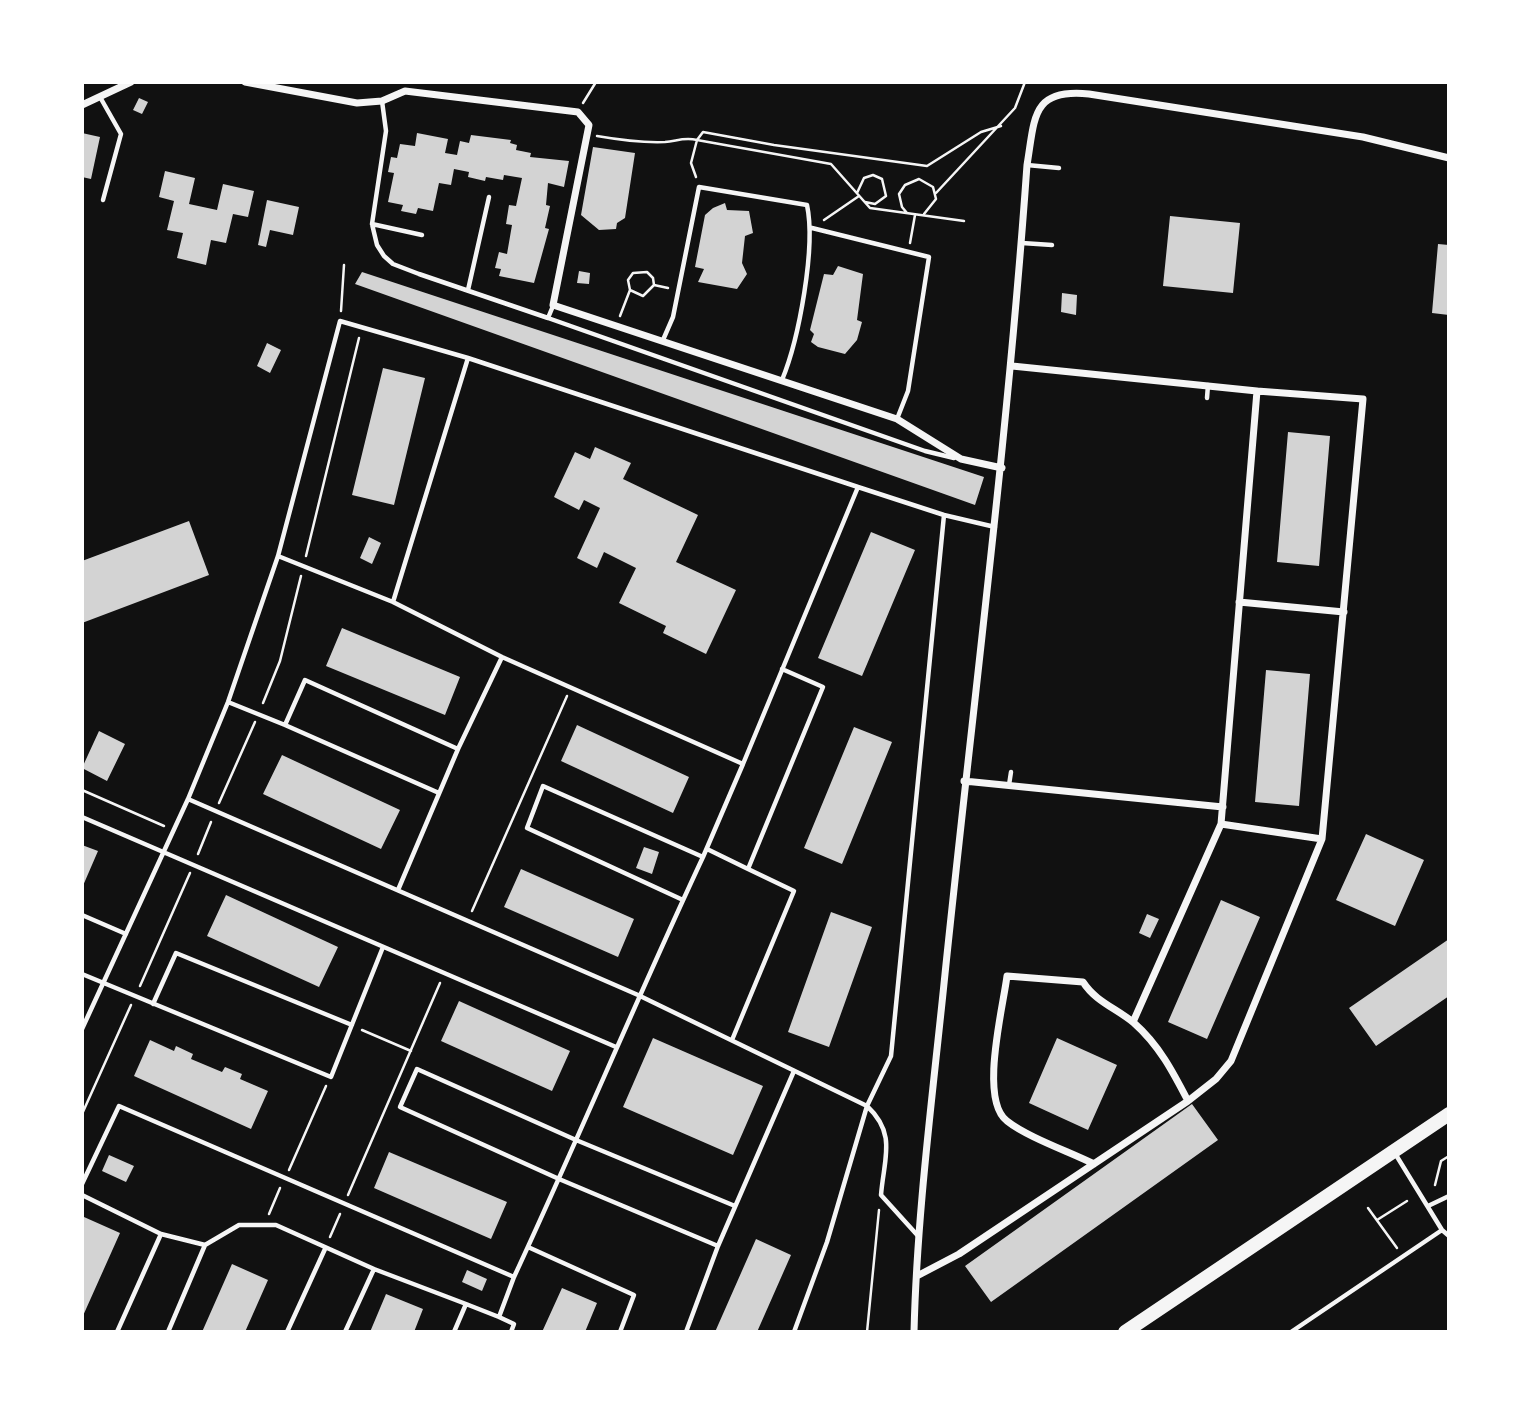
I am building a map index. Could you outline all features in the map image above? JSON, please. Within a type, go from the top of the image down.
[{"type":"main road","points":[[1125,1332],[1449,1114]]},
{"type":"street","points":[[82,105],[131,82]]},
{"type":"street","points":[[245,82],[357,103],[382,102],[405,91],[578,112],[589,125],[554,305],[897,419],[961,459],[1002,468]]},
{"type":"street","points":[[914,1332],[919,1237],[964,781],[1012,366],[1027,165],[1034,121],[1040,105],[1046,98],[1069,92],[1363,136],[1449,158]]},
{"type":"street","points":[[917,1276],[959,1254],[1188,1101],[1216,1079],[1231,1061],[1322,839],[1363,400],[1012,366]]},
{"type":"street","points":[[1133,1022],[1221,824],[1257,391]]},
{"type":"street","points":[[1239,602],[1344,612]]},
{"type":"street","points":[[964,781],[1223,807]]},
{"type":"street","points":[[1221,824],[1322,839]]},
{"type":"street","points":[[1094,1164],[1007,1121],[995,1107],[992,1088],[1007,976],[1083,982],[1092,995],[1133,1022],[1168,1062],[1188,1101]]},
{"type":"lane","points":[[100,97],[121,134],[103,200]]},
{"type":"lane","points":[[382,102],[386,131],[372,224],[377,245],[393,264],[925,450],[961,459]]},
{"type":"lane","points":[[1027,165],[1059,168]]},
{"type":"lane","points":[[663,341],[673,317],[699,187],[807,205],[812,228],[792,355],[782,380]]},
{"type":"lane","points":[[468,290],[489,197]]},
{"type":"lane","points":[[372,224],[422,235]]},
{"type":"lane","points":[[812,228],[929,257],[908,391],[897,419]]},
{"type":"lane","points":[[1022,243],[1052,245]]},
{"type":"lane","points":[[548,318],[554,305]]},
{"type":"lane","points":[[82,1029],[188,799],[228,702],[278,556],[340,321],[468,358],[944,515],[995,527]]},
{"type":"lane","points":[[393,602],[468,358]]},
{"type":"lane","points":[[1207,398],[1208,384]]},
{"type":"lane","points":[[499,1317],[638,995],[704,857],[858,487]]},
{"type":"lane","points":[[794,1332],[827,1242],[867,1106],[891,1056],[944,515]]},
{"type":"lane","points":[[278,556],[393,602],[502,657],[743,764]]},
{"type":"lane","points":[[398,890],[458,749],[502,657]]},
{"type":"lane","points":[[748,869],[823,687],[782,669]]},
{"type":"lane","points":[[285,725],[305,680],[458,749]]},
{"type":"lane","points":[[228,702],[439,793]]},
{"type":"lane","points":[[1009,786],[1011,772]]},
{"type":"lane","points":[[683,900],[527,828],[543,786],[704,857]]},
{"type":"lane","points":[[188,799],[638,995],[867,1106],[881,1119],[887,1131],[881,1195],[919,1237]]},
{"type":"lane","points":[[82,817],[616,1047]]},
{"type":"lane","points":[[707,849],[794,891],[732,1040]]},
{"type":"lane","points":[[82,915],[126,934]]},
{"type":"lane","points":[[82,974],[331,1077],[384,947]]},
{"type":"lane","points":[[153,1004],[176,953],[352,1025]]},
{"type":"lane","points":[[718,1246],[559,1179],[400,1107],[417,1069],[576,1140],[735,1206]]},
{"type":"lane","points":[[686,1332],[718,1246],[794,1070]]},
{"type":"lane","points":[[82,1184],[119,1105],[514,1277]]},
{"type":"lane","points":[[1394,1152],[1442,1230],[1449,1236]]},
{"type":"lane","points":[[82,1195],[161,1234],[205,1245]]},
{"type":"lane","points":[[1428,1206],[1449,1196]]},
{"type":"lane","points":[[168,1332],[205,1245],[239,1225],[276,1225],[325,1249],[499,1317],[514,1324],[511,1332]]},
{"type":"lane","points":[[1291,1332],[1442,1230]]},
{"type":"lane","points":[[117,1332],[161,1234]]},
{"type":"lane","points":[[528,1247],[634,1295],[620,1332]]},
{"type":"lane","points":[[287,1332],[325,1249]]},
{"type":"lane","points":[[345,1332],[374,1269]]},
{"type":"lane","points":[[454,1332],[466,1304]]},
{"type":"path","points":[[578,112],[596,82]]},
{"type":"path","points":[[922,215],[935,204],[936,193],[1015,108],[1025,82]]},
{"type":"path","points":[[699,187],[691,163],[697,140],[703,132],[774,145],[927,166],[981,132],[1001,126]]},
{"type":"path","points":[[587,134],[626,141],[668,142],[684,137],[831,164],[870,208],[964,221]]},
{"type":"path","points":[[829,216],[858,194],[860,180],[873,175],[882,179],[887,192]]},
{"type":"path","points":[[899,194],[905,184],[919,179],[929,183],[936,193]]},
{"type":"path","points":[[887,192],[899,194]]},
{"type":"path","points":[[865,202],[880,202],[887,192]]},
{"type":"path","points":[[899,194],[907,213]]},
{"type":"path","points":[[911,237],[915,215]]},
{"type":"path","points":[[340,321],[344,265]]},
{"type":"path","points":[[617,325],[630,290],[629,276],[638,271],[651,275],[651,291],[643,296],[630,290]]},
{"type":"path","points":[[653,285],[678,291]]},
{"type":"path","points":[[82,1114],[194,865],[280,661],[361,328]]},
{"type":"path","points":[[468,920],[571,688]]},
{"type":"path","points":[[82,790],[174,830]]},
{"type":"path","points":[[325,1249],[444,973]]},
{"type":"path","points":[[352,1025],[411,1051]]},
{"type":"path","points":[[264,1225],[331,1077]]},
{"type":"path","points":[[1435,1185],[1441,1161],[1449,1156]]},
{"type":"path","points":[[867,1332],[881,1195]]},
{"type":"path","points":[[1377,1220],[1407,1201]]},
{"type":"path","points":[[1368,1208],[1403,1255]]},
{"type":"building","points":[[139,98],[148,102],[142,114],[133,110]]},
{"type":"building","points":[[82,133],[100,137],[91,179],[82,177]]},
{"type":"building","points":[[417,133],[448,139],[445,153],[457,155],[460,141],[469,143],[471,135],[511,140],[510,143],[517,145],[516,150],[531,153],[530,157],[569,161],[564,187],[548,183],[546,205],[550,206],[545,228],[549,229],[534,283],[499,276],[501,269],[495,268],[499,252],[507,254],[512,225],[506,224],[509,205],[516,206],[522,178],[504,175],[503,180],[486,177],[485,181],[468,177],[469,172],[454,169],[451,185],[439,183],[433,211],[418,208],[416,214],[401,211],[403,205],[388,202],[394,173],[388,172],[391,157],[397,158],[400,144],[415,146]]},
{"type":"building","points":[[593,147],[635,153],[625,218],[617,223],[616,229],[599,230],[581,215]]},
{"type":"building","points":[[165,171],[195,178],[189,204],[217,210],[223,184],[254,191],[248,217],[233,214],[226,243],[211,240],[206,265],[177,258],[183,233],[167,230],[174,201],[159,197]]},
{"type":"building","points":[[267,200],[299,207],[293,235],[270,230],[266,247],[258,245]]},
{"type":"building","points":[[725,203],[727,210],[749,211],[753,233],[745,236],[742,263],[747,274],[737,289],[698,282],[704,269],[695,267],[705,215]]},
{"type":"building","points":[[1170,216],[1240,223],[1233,293],[1163,286]]},
{"type":"building","points":[[1438,244],[1449,245],[1449,315],[1432,313]]},
{"type":"building","points":[[838,266],[863,274],[857,320],[862,322],[857,340],[845,354],[818,347],[811,342],[814,334],[810,330],[824,274],[833,275]]},
{"type":"building","points":[[579,271],[590,273],[589,284],[577,283]]},
{"type":"building","points":[[362,272],[984,477],[975,505],[355,284]]},
{"type":"building","points":[[1062,293],[1077,295],[1076,315],[1061,312]]},
{"type":"building","points":[[267,343],[281,350],[270,373],[257,366]]},
{"type":"building","points":[[383,368],[425,378],[394,505],[352,495]]},
{"type":"building","points":[[1288,432],[1330,436],[1319,566],[1277,562]]},
{"type":"building","points":[[595,447],[631,463],[623,479],[698,515],[676,562],[736,590],[706,654],[663,633],[666,626],[619,603],[636,568],[604,552],[597,568],[577,558],[600,508],[584,500],[579,510],[554,497],[575,452],[590,459]]},
{"type":"building","points":[[189,521],[209,575],[82,623],[82,561]]},
{"type":"building","points":[[871,532],[915,550],[862,676],[818,658]]},
{"type":"building","points":[[369,537],[381,543],[372,564],[360,558]]},
{"type":"building","points":[[342,628],[460,677],[445,715],[326,666]]},
{"type":"building","points":[[1266,670],[1310,674],[1299,806],[1255,802]]},
{"type":"building","points":[[577,725],[689,777],[673,813],[561,761]]},
{"type":"building","points":[[854,727],[892,742],[842,864],[804,848]]},
{"type":"building","points":[[99,731],[125,744],[107,781],[82,768]]},
{"type":"building","points":[[282,755],[400,810],[381,849],[263,794]]},
{"type":"building","points":[[1366,834],[1424,860],[1395,926],[1336,900]]},
{"type":"building","points":[[82,845],[98,851],[82,888]]},
{"type":"building","points":[[644,847],[659,852],[652,874],[636,868]]},
{"type":"building","points":[[521,869],[634,919],[618,957],[504,907]]},
{"type":"building","points":[[226,895],[338,947],[319,987],[207,936]]},
{"type":"building","points":[[1221,900],[1260,917],[1207,1039],[1168,1022]]},
{"type":"building","points":[[831,912],[872,927],[829,1047],[788,1032]]},
{"type":"building","points":[[1147,914],[1159,919],[1150,938],[1139,933]]},
{"type":"building","points":[[1449,939],[1449,996],[1376,1046],[1349,1008]]},
{"type":"building","points":[[459,1001],[570,1051],[552,1091],[441,1041]]},
{"type":"building","points":[[653,1038],[763,1086],[733,1155],[623,1107]]},
{"type":"building","points":[[1057,1038],[1117,1065],[1088,1130],[1029,1103]]},
{"type":"building","points":[[150,1040],[174,1051],[176,1046],[193,1054],[191,1059],[222,1072],[225,1067],[242,1074],[240,1079],[268,1091],[251,1129],[134,1076]]},
{"type":"building","points":[[1192,1104],[1218,1140],[991,1302],[965,1266]]},
{"type":"building","points":[[389,1152],[507,1202],[491,1239],[374,1188]]},
{"type":"building","points":[[109,1155],[134,1166],[126,1182],[102,1171]]},
{"type":"building","points":[[84,1217],[120,1233],[82,1318],[82,1220]]},
{"type":"building","points":[[756,1239],[791,1255],[757,1332],[715,1332]]},
{"type":"building","points":[[232,1264],[268,1280],[245,1332],[202,1332]]},
{"type":"building","points":[[467,1270],[487,1279],[482,1291],[462,1282]]},
{"type":"building","points":[[562,1288],[597,1303],[585,1332],[542,1332]]},
{"type":"building","points":[[386,1294],[423,1309],[414,1332],[370,1332]]}]
